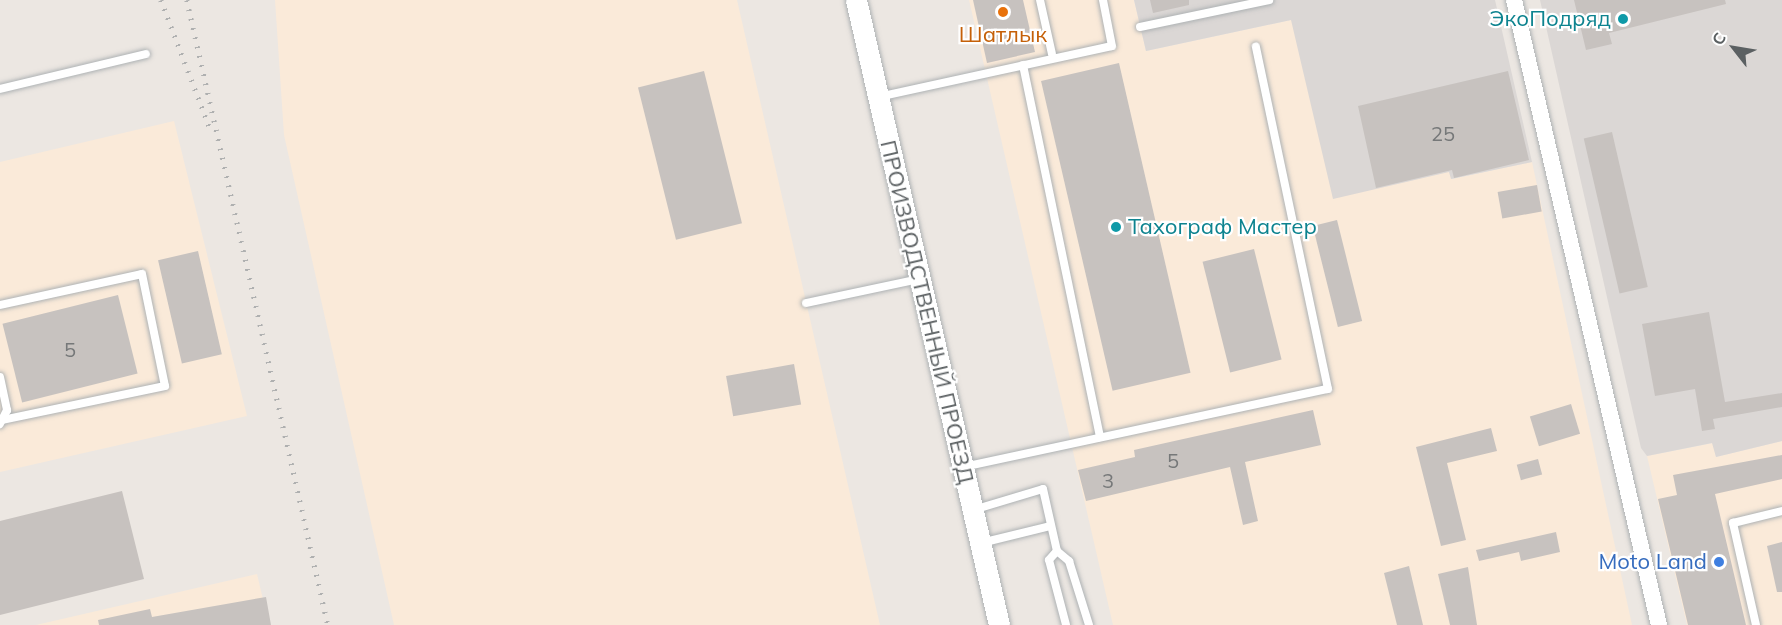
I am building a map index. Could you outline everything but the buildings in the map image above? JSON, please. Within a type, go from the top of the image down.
[{"type":"street","name":"ПРОИЗВОДСТВЕННЫЙ ПРОЕЗД","points":[[856,0],[999,625]]},
{"type":"street","points":[[1514,0],[1659,625]]},
{"type":"lane","points":[[1040,0],[1052,54]]},
{"type":"lane","points":[[878,97],[1112,46],[1103,0]]},
{"type":"lane","points":[[1140,27],[1269,0]]},
{"type":"lane","points":[[963,468],[1328,389],[1256,46]]},
{"type":"lane","points":[[0,89],[146,54]]},
{"type":"lane","points":[[1023,64],[1100,437]]},
{"type":"lane","points":[[0,305],[142,274],[165,387],[1,423]]},
{"type":"lane","points":[[806,303],[920,279]]},
{"type":"lane","points":[[0,377],[7,410],[1,423]]},
{"type":"lane","points":[[973,510],[1043,489],[1057,551],[1070,561],[1089,625]]},
{"type":"lane","points":[[1756,625],[1733,523],[1782,511]]},
{"type":"lane","points":[[980,544],[1051,526]]},
{"type":"lane","points":[[1057,551],[1049,560],[1066,625]]},
{"type":"shaded area","points":[[275,0],[737,0],[880,625],[394,625],[284,135]]},
{"type":"shaded area","points":[[969,0],[1134,0],[1146,51],[1291,20],[1450,172],[1452,179],[1532,162],[1632,625],[1113,625]]},
{"type":"shaded area","points":[[1134,0],[1495,0],[1532,162],[1451,179],[1449,172],[1333,199],[1291,20],[1146,51]]},
{"type":"shaded area","points":[[1540,0],[1782,0],[1782,441],[1716,457],[1712,443],[1647,456],[1641,448]]},
{"type":"shaded area","points":[[174,121],[247,416],[0,472],[0,162]]},
{"type":"shaded area","name":"Moto Land","points":[[1782,441],[1782,625],[1687,625],[1647,456],[1713,443],[1716,457]]},
{"type":"shaded area","points":[[257,574],[269,625],[36,625]]},
{"type":"railway","points":[[161,0],[210,128]]},
{"type":"railway","points":[[187,0],[328,625]]},
{"type":"place","name":"Шатлык","points":[[1003,12]]},
{"type":"place","name":"ЭкоПодряд","points":[[1623,19]]},
{"type":"place","name":"Тахограф Мастер","points":[[1116,227]]},
{"type":"place","name":"Moto Land","points":[[1719,562]]}]
